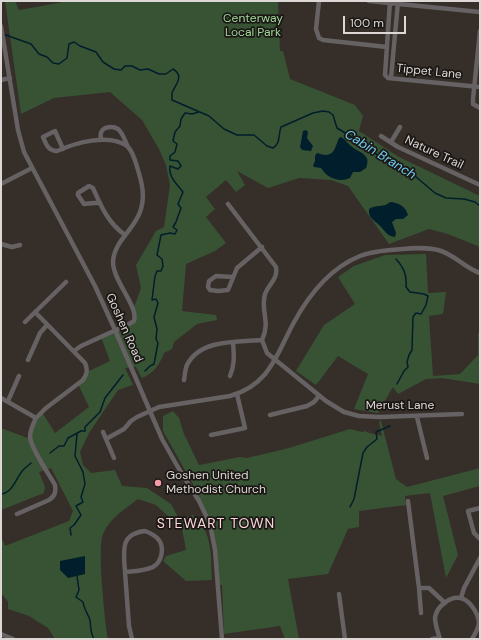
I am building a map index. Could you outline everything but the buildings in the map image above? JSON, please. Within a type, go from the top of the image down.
[{"type":"street","points":[[319,1],[316,29],[319,38],[323,40],[387,46],[390,2]]},
{"type":"street","points":[[369,1],[480,12]]},
{"type":"street","points":[[391,78],[398,3]]},
{"type":"street","name":"Goshen Road","points":[[1,28],[20,138],[24,152],[79,256],[115,330],[162,439],[179,470],[199,501],[210,524],[216,550],[222,639]]},
{"type":"street","points":[[480,31],[474,86],[474,104],[480,108]]},
{"type":"street","name":"Tippet Lane","points":[[387,46],[386,77],[480,87]]},
{"type":"street","points":[[1,80],[10,78]]},
{"type":"street","points":[[74,351],[81,346],[129,324],[135,317],[133,310],[115,276],[114,253],[138,218],[143,200],[143,186],[137,165],[121,132],[112,127],[103,130],[101,133],[101,140]]},
{"type":"street","points":[[391,142],[400,127]]},
{"type":"street","points":[[63,149],[55,131],[43,137],[48,147],[53,152],[57,152],[82,143],[101,140],[114,140],[128,147]]},
{"type":"street","name":"Nature Trail","points":[[381,136],[480,185]]},
{"type":"street","points":[[1,184],[32,168]]},
{"type":"street","points":[[100,203],[94,202],[84,204],[78,193],[90,186],[91,187],[100,203],[110,221],[125,235]]},
{"type":"street","points":[[184,380],[187,364],[199,351],[211,345],[262,340],[266,326],[265,295],[277,272],[273,262],[228,204]]},
{"type":"street","points":[[1,244],[12,247],[20,246]]},
{"type":"street","points":[[233,277],[216,276],[209,281],[208,287],[210,290],[226,291],[230,288],[233,277],[240,265],[262,247]]},
{"type":"street","points":[[106,439],[124,429],[136,417],[159,407],[237,394],[252,387],[269,370],[294,322],[308,300],[331,274],[360,256],[380,251],[430,248],[440,250],[458,259],[480,273]]},
{"type":"street","points":[[25,322],[66,282]]},
{"type":"street","points":[[17,514],[49,500],[53,497],[56,491],[55,485],[32,444],[31,432],[36,418],[46,408],[83,380],[86,376],[87,368],[85,363],[74,351],[35,312]]},
{"type":"street","points":[[28,360],[40,332],[47,325]]},
{"type":"street","name":"Merust Lane","points":[[262,340],[267,353],[319,396],[344,412],[359,416],[418,417],[462,414]]},
{"type":"street","points":[[230,376],[235,359],[233,342]]},
{"type":"street","points":[[8,401],[19,376]]},
{"type":"street","points":[[211,435],[245,428],[237,394]]},
{"type":"street","points":[[270,415],[308,406],[319,396]]},
{"type":"street","points":[[1,398],[36,418]]},
{"type":"street","points":[[418,417],[427,458]]},
{"type":"street","points":[[103,432],[114,458]]},
{"type":"street","points":[[408,501],[421,613]]},
{"type":"street","points":[[480,508],[468,511],[474,533],[480,539]]},
{"type":"street","points":[[125,572],[147,570],[158,563],[162,550],[158,539],[145,531],[138,532],[131,535],[124,547],[125,572],[129,626],[132,639]]},
{"type":"street","points":[[461,598],[464,588],[480,558]]},
{"type":"street","points":[[419,588],[429,588],[445,603]]},
{"type":"street","points":[[339,594],[345,639]]},
{"type":"street","points":[[432,639],[440,638],[435,618],[438,610],[452,598],[461,598],[472,606],[479,621],[476,634],[472,639]]},
{"type":"street","points":[[1,634],[13,639]]},
{"type":"green space","name":"Centerway Local Park","points":[[5,1],[15,1],[19,10],[69,1],[278,1],[280,51],[283,51],[290,79],[355,105],[363,116],[359,131],[399,157],[480,196],[480,247],[448,234],[429,229],[389,244],[348,186],[331,180],[299,178],[268,188],[237,171],[245,185],[236,192],[226,180],[206,197],[215,209],[206,217],[226,243],[215,251],[186,264],[182,311],[216,315],[217,320],[197,324],[174,342],[172,349],[164,353],[156,368],[150,374],[142,378],[136,367],[125,368],[133,385],[118,390],[89,433],[80,452],[83,465],[91,473],[115,470],[122,486],[147,488],[171,504],[179,519],[193,515],[200,521],[208,537],[210,545],[212,580],[186,581],[163,561],[166,556],[186,550],[182,529],[156,505],[138,499],[118,514],[110,523],[103,534],[101,542],[102,585],[108,639],[55,639],[48,628],[29,616],[8,609],[8,602],[3,595],[1,595],[1,536],[5,546],[69,521],[73,511],[51,468],[39,472],[45,487],[44,493],[1,510],[1,428],[30,439],[31,431],[42,412],[55,433],[89,407],[78,384],[87,372],[110,361],[101,337],[134,320],[133,310],[141,288],[136,265],[156,231],[164,227],[170,185],[166,165],[159,149],[142,120],[110,92],[54,98],[21,114]]},
{"type":"green space","points":[[426,254],[428,293],[446,292],[443,314],[429,316],[433,376],[460,374],[478,355],[478,333],[480,334],[480,384],[442,378],[426,379],[398,394],[393,387],[378,413],[354,409],[368,374],[338,356],[316,385],[296,371],[324,325],[355,304],[338,277],[354,266],[385,255]]},
{"type":"green space","points":[[173,411],[179,418],[184,434],[199,465],[240,457],[247,458],[289,448],[350,429],[362,432],[366,431],[382,436],[379,421],[381,421],[396,479],[407,487],[480,468],[480,486],[443,496],[458,555],[446,578],[430,493],[405,496],[406,505],[359,511],[359,527],[348,529],[328,574],[288,579],[299,639],[285,639],[280,626],[224,634],[222,585],[219,585],[214,540],[197,496],[199,495],[163,431],[163,416]]},
{"type":"water","points":[[306,130],[308,132],[307,138],[313,146],[311,151],[302,150],[300,147],[303,131]]},
{"type":"water","points":[[341,137],[351,146],[364,154],[367,163],[366,168],[360,172],[353,172],[350,178],[338,180],[330,177],[321,168],[313,166],[317,153],[323,155],[330,154]]},
{"type":"water","points":[[390,202],[401,206],[408,215],[403,219],[396,219],[392,222],[396,233],[395,237],[389,235],[369,215],[369,209],[388,204]]},
{"type":"water","points":[[85,556],[85,574],[68,578],[60,570],[60,561]]},
{"type":"waterway","name":"Cabin Branch","points":[[3,34],[31,44],[39,54],[47,57],[53,63],[59,64],[67,58],[69,44],[74,42],[96,52],[103,62],[114,69],[121,70],[125,66],[132,66],[140,70],[148,69],[159,74],[166,74],[173,69],[177,72],[179,78],[172,93],[172,100],[209,116],[224,129],[237,135],[254,135],[267,146],[273,148],[277,144],[281,127],[313,113],[323,111],[329,112],[333,115],[337,128],[376,154],[409,171],[435,193],[446,198],[464,199],[475,202],[480,206]]},
{"type":"waterway","points":[[145,371],[154,364],[158,343],[156,339],[157,329],[154,317],[158,303],[156,299],[152,300],[155,276],[157,271],[161,271],[163,266],[162,259],[157,255],[161,235],[170,233],[175,234],[177,230],[173,227],[181,208],[178,204],[183,192],[170,174],[170,166],[178,169],[181,166],[178,161],[170,160],[170,156],[175,152],[177,144],[173,141],[175,132],[180,126],[181,119],[185,113],[192,114],[199,112]]},
{"type":"waterway","points":[[396,259],[404,272],[406,287],[410,292],[428,296],[426,305],[421,314],[416,313],[413,317],[412,350],[407,362],[408,367],[397,384]]},
{"type":"waterway","points":[[50,453],[59,446],[64,446],[68,438],[81,431],[85,431],[85,427],[100,412],[105,398],[123,375]]},
{"type":"waterway","points":[[350,507],[354,499],[363,453],[367,447],[377,439],[376,432],[390,426]]},
{"type":"waterway","points":[[71,535],[70,528],[81,515],[76,506],[83,502],[81,497],[85,484],[83,472],[75,456],[77,434]]},
{"type":"waterway","points":[[1,494],[5,493],[12,487],[21,472],[31,463]]},
{"type":"waterway","points":[[77,576],[79,590],[76,597],[83,602],[90,620],[91,632],[94,639]]},
{"type":"place","name":"Goshen United Methodist Church","points":[[158,483]]},
{"type":"district","name":"STEWART TOWN","points":[[216,524]]}]
